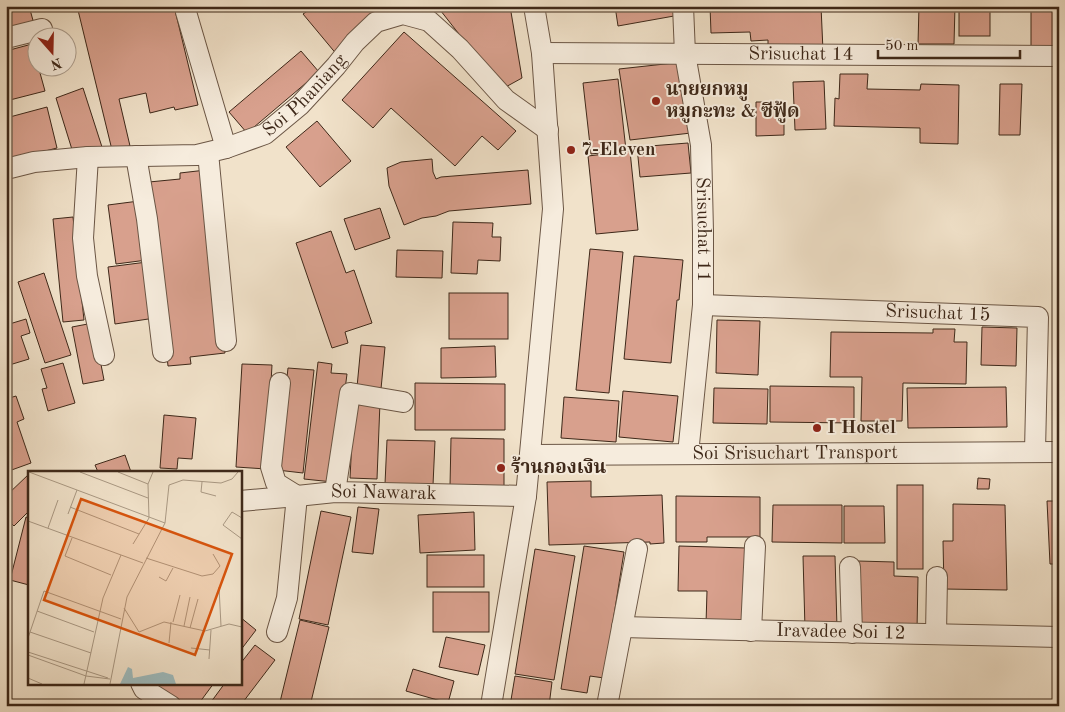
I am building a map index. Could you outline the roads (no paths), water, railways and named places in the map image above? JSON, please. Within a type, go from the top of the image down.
[{"type":"street","points":[[492,706],[526,496],[553,208],[542,53],[534,6]]},
{"type":"street","name":"Srisuchat 11","points":[[683,6],[684,54],[701,145],[704,232],[703,305],[688,454]]},
{"type":"street","points":[[186,12],[217,151],[226,341]]},
{"type":"street","name":"Soi Phaniang","points":[[6,169],[34,162],[88,156],[197,155],[217,151],[265,134],[300,104],[336,66],[355,42],[376,22],[403,14],[427,14],[506,100],[548,130]]},
{"type":"street","points":[[6,38],[28,32]]},
{"type":"street","name":"Srisuchat 14","points":[[542,53],[1059,56]]},
{"type":"street","points":[[88,156],[83,238],[87,276],[104,355]]},
{"type":"street","points":[[136,156],[147,219],[163,352]]},
{"type":"street","name":"Srisuchat 15","points":[[703,305],[1038,317],[1036,451]]},
{"type":"street","points":[[277,632],[287,598],[297,496],[276,483],[272,467],[280,383]]},
{"type":"street","points":[[335,492],[350,393],[403,402]]},
{"type":"street","name":"Soi Srisuchart Transport","points":[[531,455],[1059,452]]},
{"type":"street","name":"Soi Nawarak","points":[[241,501],[335,492],[526,496]]},
{"type":"street","points":[[751,631],[755,546]]},
{"type":"street","points":[[606,706],[637,549]]},
{"type":"street","points":[[850,567],[852,633]]},
{"type":"street","points":[[936,634],[937,577]]},
{"type":"street","name":"Iravadee Soi 12","points":[[622,627],[1059,637]]},
{"type":"street","points":[[142,684],[144,689],[171,706]]},
{"type":"place","name":"นายยกหมู หมูกะทะ & ซีฟู้ด","points":[[656,101]]},
{"type":"place","name":"7-Eleven","points":[[571,150]]},
{"type":"place","name":"I Hostel","points":[[817,428]]},
{"type":"place","name":"ร้านกองเงิน","points":[[501,468]]}]
